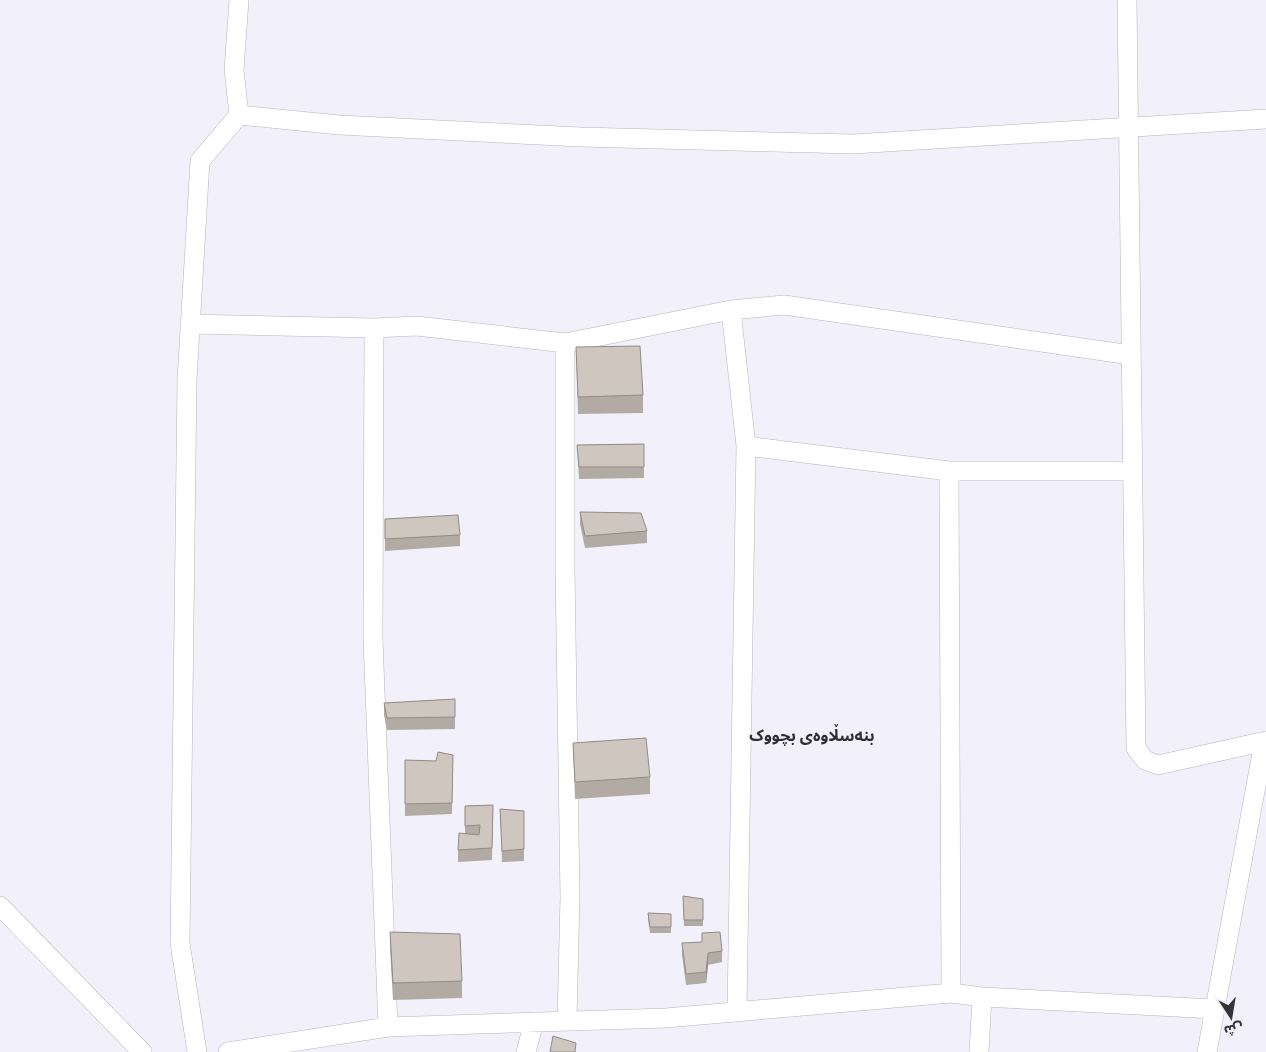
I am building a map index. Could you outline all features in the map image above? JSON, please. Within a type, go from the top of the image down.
[{"type":"street","points":[[197,1052],[180,943],[187,380],[200,161],[239,115],[234,70],[239,0]]},
{"type":"street","points":[[1126,0],[1136,748],[1145,760],[1158,765],[1265,741],[1207,1052]]},
{"type":"street","points":[[239,115],[339,125],[571,136],[853,144],[1266,119]]},
{"type":"street","points":[[190,324],[374,328],[417,326],[565,343],[731,310],[784,305],[1131,355]]},
{"type":"street","points":[[731,310],[746,446],[737,1012]]},
{"type":"street","points":[[374,328],[373,638],[388,1027]]},
{"type":"street","points":[[565,343],[565,568],[570,897],[567,1021]]},
{"type":"street","points":[[746,446],[949,471],[1133,471]]},
{"type":"street","points":[[949,471],[950,993]]},
{"type":"street","points":[[0,906],[142,1052]]},
{"type":"street","points":[[228,1052],[388,1027],[666,1018],[950,993],[982,997],[1215,1009]]},
{"type":"street","points":[[979,1052],[982,997]]},
{"type":"street","points":[[526,1052],[534,1022]]},
{"type":"building","points":[[640,346],[643,395],[578,397],[576,347]]},
{"type":"building","points":[[644,444],[644,467],[579,467],[577,445]]},
{"type":"building","points":[[580,512],[641,513],[647,531],[585,536]]},
{"type":"building","points":[[458,515],[460,535],[385,539],[385,519]]},
{"type":"building","points":[[455,699],[455,717],[387,718],[384,703]]},
{"type":"building","points":[[646,738],[650,777],[575,782],[573,743]]},
{"type":"building","points":[[438,752],[453,755],[452,803],[405,804],[405,760],[436,761]]},
{"type":"building","points":[[493,805],[492,848],[458,850],[459,833],[479,835],[480,825],[465,826],[465,806]]},
{"type":"building","points":[[500,809],[524,811],[524,849],[502,851]]},
{"type":"building","points":[[683,896],[703,899],[703,920],[684,920]]},
{"type":"building","points":[[648,913],[671,914],[671,927],[650,927]]},
{"type":"building","points":[[390,932],[460,934],[462,981],[393,983]]},
{"type":"building","points":[[720,932],[722,951],[708,953],[706,972],[686,974],[682,943],[702,942],[702,933]]},
{"type":"building","points":[[553,1036],[576,1043],[575,1052],[550,1052]]},
{"type":"district","name":"بنەسڵاوەی بچووک","points":[[812,735]]}]
